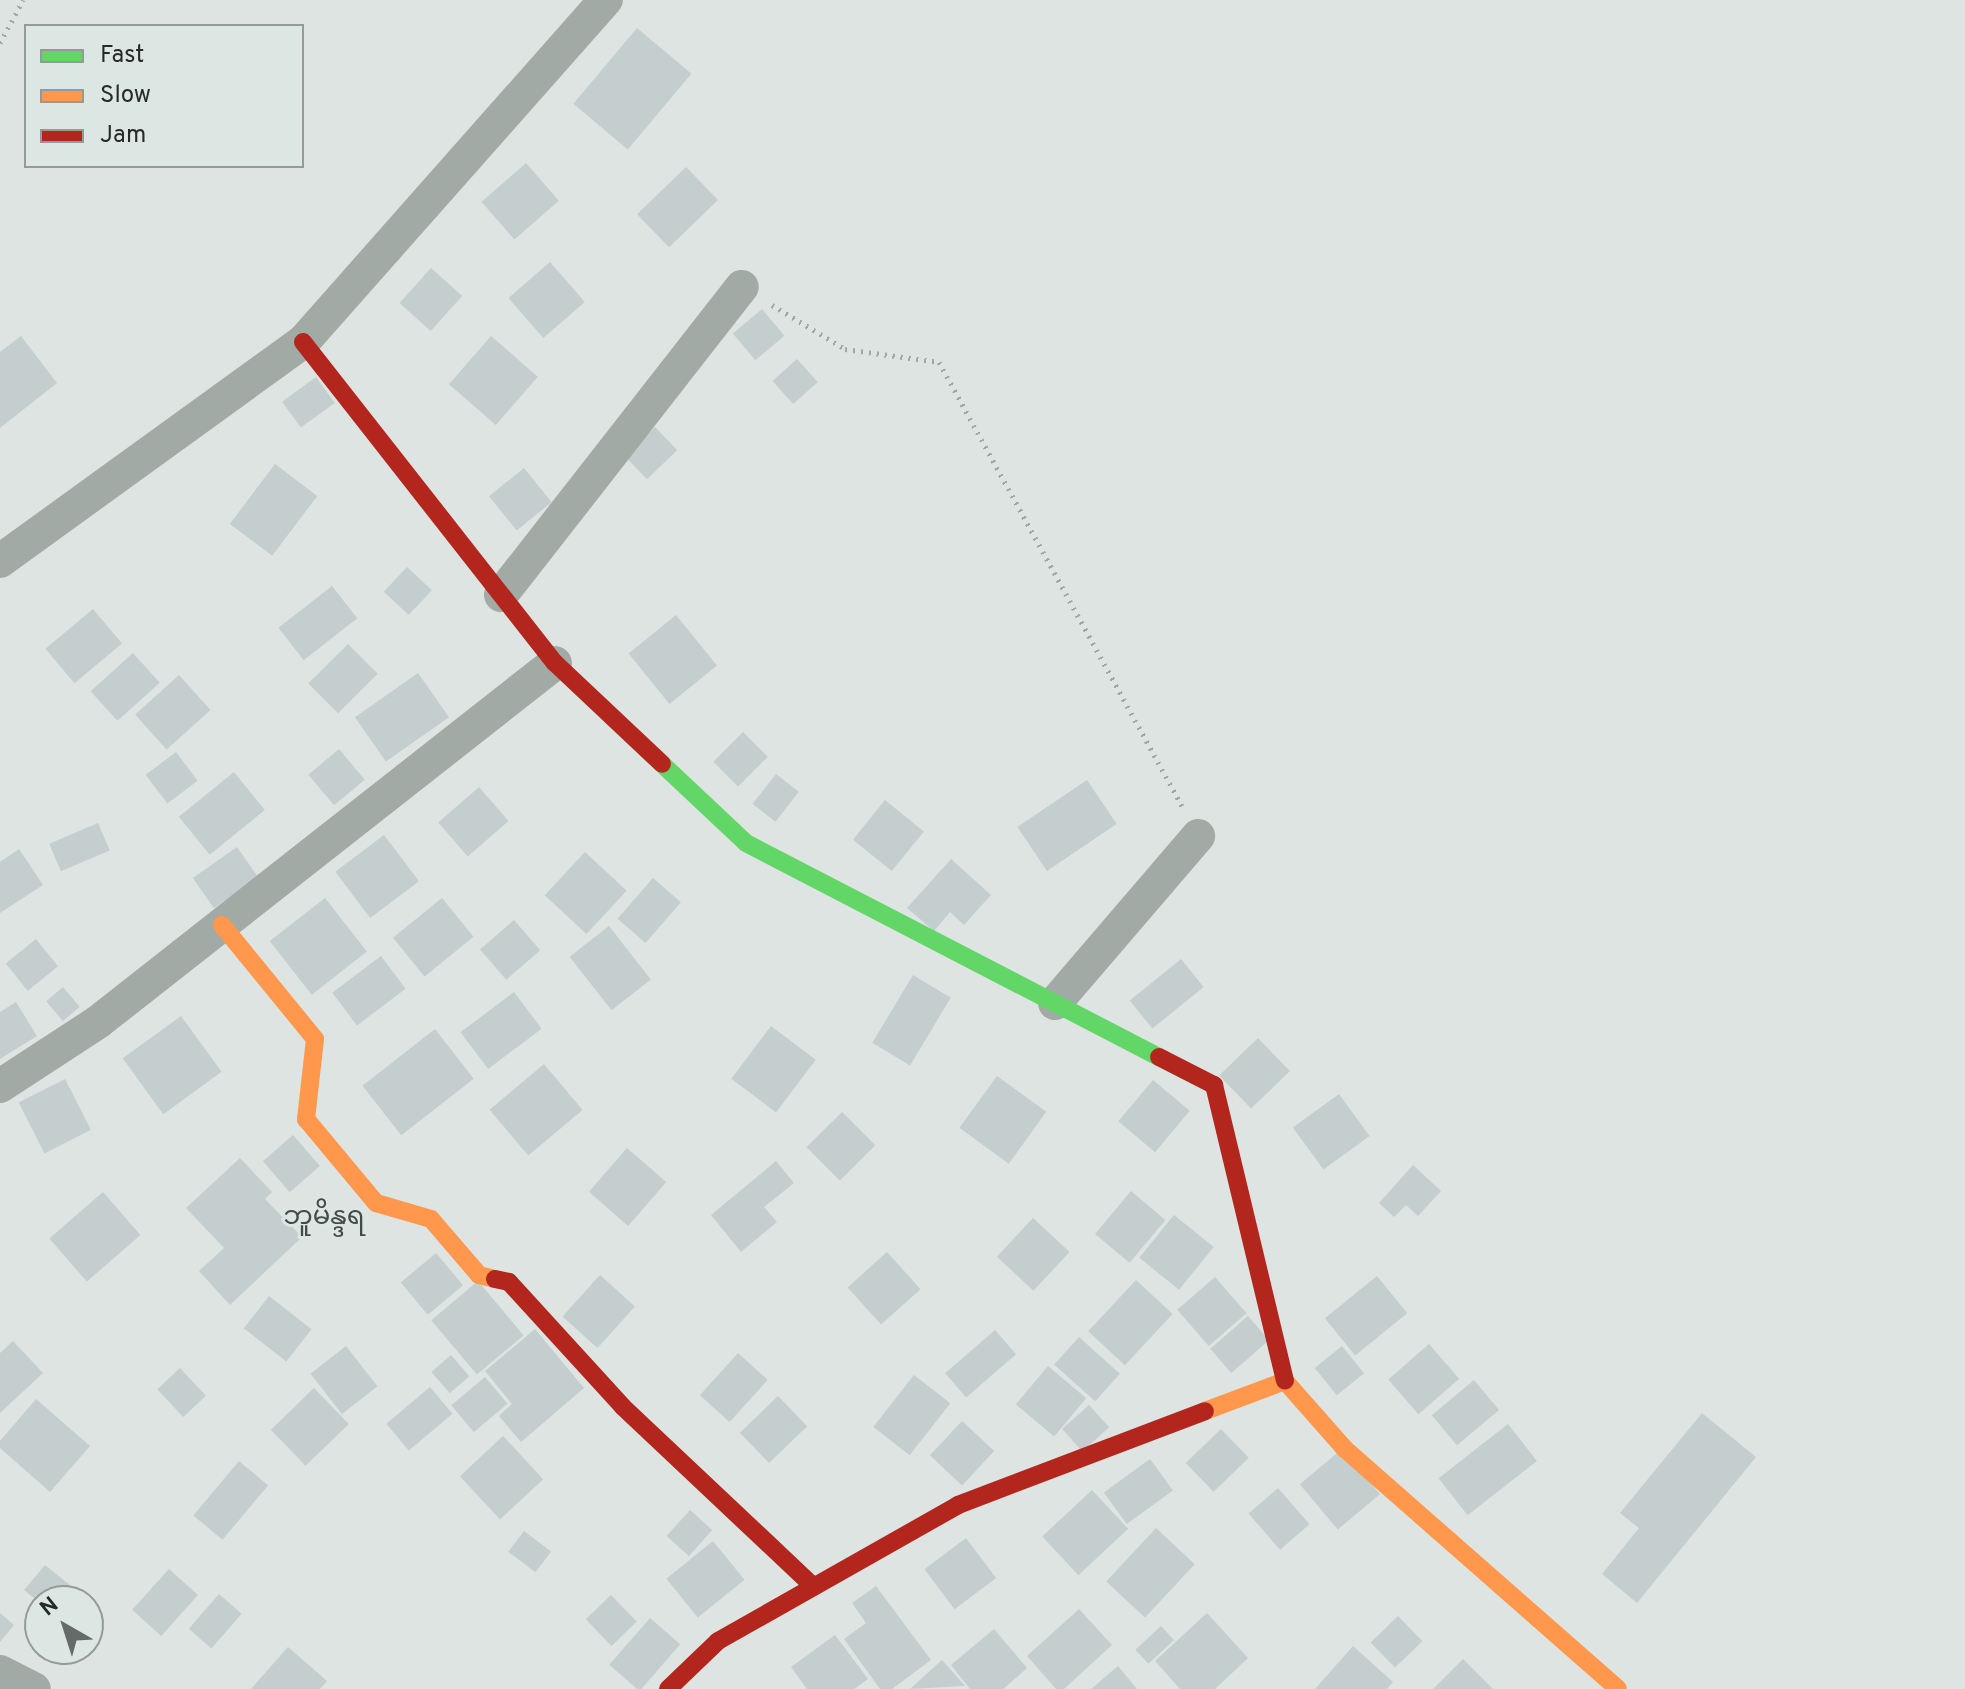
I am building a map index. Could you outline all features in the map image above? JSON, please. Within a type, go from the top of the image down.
[{"type":"street","points":[[0,561],[303,342],[606,0]]},
{"type":"street","points":[[501,595],[742,287]]},
{"type":"street","points":[[303,342],[555,663],[746,843],[1214,1085],[1285,1381],[1345,1449],[1618,1689]]},
{"type":"street","points":[[0,1086],[98,1022],[555,663]]},
{"type":"street","points":[[1055,1003],[1198,836]]},
{"type":"street","points":[[222,925],[315,1039],[306,1119],[376,1203],[431,1219],[479,1275],[509,1282],[623,1407],[814,1587]]},
{"type":"street","points":[[668,1689],[718,1641],[958,1505],[1285,1381]]},
{"type":"street","points":[[0,1672],[34,1689]]},
{"type":"path","points":[[0,43],[23,0]]},
{"type":"path","points":[[742,287],[845,349],[939,362],[1198,836]]},
{"type":"building","points":[[637,28],[691,74],[628,149],[573,104]]},
{"type":"building","points":[[526,163],[559,201],[514,239],[481,202]]},
{"type":"building","points":[[686,167],[718,200],[669,247],[637,214]]},
{"type":"building","points":[[550,262],[585,302],[543,338],[508,298]]},
{"type":"building","points":[[431,268],[462,296],[431,331],[400,303]]},
{"type":"building","points":[[762,309],[784,336],[755,360],[733,333]]},
{"type":"building","points":[[21,336],[57,383],[0,428],[0,352]]},
{"type":"building","points":[[491,336],[538,377],[496,425],[449,384]]},
{"type":"building","points":[[797,359],[818,382],[793,404],[772,381]]},
{"type":"building","points":[[316,377],[335,403],[301,428],[282,402]]},
{"type":"building","points":[[655,427],[677,450],[647,479],[625,456]]},
{"type":"building","points":[[275,464],[317,496],[272,556],[230,524]]},
{"type":"building","points":[[524,468],[552,502],[517,531],[489,496]]},
{"type":"building","points":[[407,567],[432,590],[409,615],[384,592]]},
{"type":"building","points":[[332,586],[357,618],[304,660],[278,628]]},
{"type":"building","points":[[93,609],[122,643],[74,683],[46,649]]},
{"type":"building","points":[[676,615],[717,666],[669,704],[629,653]]},
{"type":"building","points":[[348,644],[378,674],[338,713],[308,684]]},
{"type":"building","points":[[133,653],[160,683],[117,721],[91,691]]},
{"type":"building","points":[[418,673],[449,717],[386,761],[355,717]]},
{"type":"building","points":[[179,675],[210,710],[167,749],[135,714]]},
{"type":"building","points":[[743,732],[768,757],[738,786],[713,762]]},
{"type":"building","points":[[339,749],[365,780],[334,805],[308,775]]},
{"type":"building","points":[[176,752],[198,781],[167,804],[146,775]]},
{"type":"building","points":[[234,772],[265,810],[210,855],[179,817]]},
{"type":"building","points":[[776,774],[799,792],[775,822],[753,804]]},
{"type":"building","points":[[1087,780],[1117,824],[1047,871],[1017,827]]},
{"type":"building","points":[[479,787],[509,821],[468,856],[438,822]]},
{"type":"building","points":[[885,800],[924,831],[892,871],[853,840]]},
{"type":"building","points":[[98,823],[110,851],[61,871],[49,844]]},
{"type":"building","points":[[384,835],[419,881],[370,918],[335,872]]},
{"type":"building","points":[[237,847],[258,877],[214,908],[193,878]]},
{"type":"building","points":[[19,849],[43,885],[0,913],[0,862]]},
{"type":"building","points":[[585,852],[627,891],[586,934],[545,895]]},
{"type":"building","points":[[951,859],[991,895],[964,925],[950,912],[934,931],[907,908]]},
{"type":"building","points":[[653,878],[681,902],[645,943],[618,919]]},
{"type":"building","points":[[325,898],[367,952],[312,995],[270,941]]},
{"type":"building","points":[[442,898],[473,937],[425,977],[393,938]]},
{"type":"building","points":[[514,920],[540,950],[506,980],[480,950]]},
{"type":"building","points":[[609,926],[651,980],[611,1010],[570,957]]},
{"type":"building","points":[[36,939],[58,966],[28,991],[6,964]]},
{"type":"building","points":[[381,956],[406,989],[357,1025],[332,993]]},
{"type":"building","points":[[1181,959],[1204,987],[1152,1029],[1130,1001]]},
{"type":"building","points":[[913,975],[951,998],[910,1065],[872,1043]]},
{"type":"building","points":[[63,987],[80,1007],[63,1021],[46,1001]]},
{"type":"building","points":[[514,992],[542,1029],[488,1069],[460,1032]]},
{"type":"building","points":[[16,1002],[37,1036],[0,1059],[0,1012]]},
{"type":"building","points":[[181,1016],[222,1072],[163,1114],[123,1058]]},
{"type":"building","points":[[771,1026],[816,1060],[776,1112],[731,1079]]},
{"type":"building","points":[[435,1029],[474,1079],[401,1135],[363,1086]]},
{"type":"building","points":[[1258,1038],[1290,1071],[1251,1109],[1219,1076]]},
{"type":"building","points":[[544,1064],[583,1110],[528,1156],[490,1110]]},
{"type":"building","points":[[997,1076],[1046,1112],[1009,1164],[959,1128]]},
{"type":"building","points":[[65,1079],[91,1130],[45,1153],[19,1103]]},
{"type":"building","points":[[1153,1080],[1190,1111],[1155,1152],[1118,1121]]},
{"type":"building","points":[[1339,1094],[1370,1136],[1323,1170],[1293,1128]]},
{"type":"building","points":[[842,1112],[875,1145],[840,1181],[807,1147]]},
{"type":"building","points":[[293,1135],[320,1166],[290,1192],[263,1161]]},
{"type":"building","points":[[627,1148],[666,1182],[628,1226],[589,1192]]},
{"type":"building","points":[[240,1158],[272,1192],[265,1199],[302,1237],[230,1305],[199,1271],[224,1248],[186,1208]]},
{"type":"building","points":[[776,1161],[794,1183],[764,1207],[777,1222],[741,1252],[711,1215]]},
{"type":"building","points":[[1413,1165],[1441,1191],[1418,1216],[1406,1205],[1394,1217],[1379,1203]]},
{"type":"building","points":[[1131,1191],[1165,1220],[1129,1263],[1095,1234]]},
{"type":"building","points":[[103,1192],[140,1235],[87,1282],[49,1239]]},
{"type":"building","points":[[1174,1215],[1214,1247],[1179,1290],[1139,1258]]},
{"type":"building","points":[[1033,1218],[1070,1252],[1033,1291],[997,1257]]},
{"type":"building","points":[[887,1252],[920,1289],[881,1325],[848,1287]]},
{"type":"building","points":[[436,1253],[463,1285],[428,1315],[401,1283]]},
{"type":"building","points":[[600,1275],[635,1306],[597,1348],[563,1317]]},
{"type":"building","points":[[1377,1276],[1407,1313],[1355,1355],[1325,1318]]},
{"type":"building","points":[[1215,1277],[1246,1313],[1209,1346],[1177,1310]]},
{"type":"building","points":[[1136,1280],[1173,1314],[1125,1365],[1088,1331]]},
{"type":"building","points":[[478,1281],[524,1335],[477,1375],[431,1320]]},
{"type":"building","points":[[269,1296],[312,1329],[286,1362],[244,1328]]},
{"type":"building","points":[[1248,1316],[1269,1340],[1231,1373],[1210,1349]]},
{"type":"building","points":[[535,1329],[584,1388],[521,1442],[499,1416],[512,1404],[485,1371]]},
{"type":"building","points":[[995,1330],[1016,1354],[966,1397],[945,1373]]},
{"type":"building","points":[[1079,1337],[1120,1374],[1095,1401],[1054,1364]]},
{"type":"building","points":[[13,1341],[43,1373],[0,1413],[0,1353]]},
{"type":"building","points":[[1429,1344],[1459,1379],[1418,1414],[1388,1379]]},
{"type":"building","points":[[346,1346],[377,1386],[342,1414],[311,1374]]},
{"type":"building","points":[[1342,1346],[1364,1373],[1337,1395],[1315,1368]]},
{"type":"building","points":[[738,1353],[768,1380],[730,1422],[700,1395]]},
{"type":"building","points":[[451,1355],[469,1376],[450,1393],[431,1372]]},
{"type":"building","points":[[1048,1366],[1086,1398],[1054,1436],[1016,1404]]},
{"type":"building","points":[[180,1368],[206,1396],[183,1417],[157,1389]]},
{"type":"building","points":[[914,1375],[950,1403],[910,1455],[873,1427]]},
{"type":"building","points":[[485,1377],[507,1404],[474,1432],[451,1405]]},
{"type":"building","points":[[1474,1380],[1499,1410],[1457,1445],[1432,1415]]},
{"type":"building","points":[[430,1387],[452,1414],[409,1450],[386,1424]]},
{"type":"building","points":[[314,1388],[349,1424],[306,1466],[271,1430]]},
{"type":"building","points":[[778,1396],[807,1426],[769,1463],[740,1433]]},
{"type":"building","points":[[36,1399],[90,1446],[50,1492],[0,1448],[0,1441]]},
{"type":"building","points":[[1089,1405],[1109,1427],[1082,1451],[1062,1429]]},
{"type":"building","points":[[1702,1413],[1756,1457],[1637,1603],[1602,1574],[1639,1528],[1620,1513]]},
{"type":"building","points":[[962,1421],[994,1451],[962,1485],[930,1455]]},
{"type":"building","points":[[1508,1424],[1537,1461],[1468,1515],[1439,1478]]},
{"type":"building","points":[[1221,1429],[1249,1458],[1214,1492],[1186,1463]]},
{"type":"building","points":[[503,1436],[543,1479],[500,1519],[460,1476]]},
{"type":"building","points":[[1342,1449],[1380,1494],[1338,1530],[1300,1484]]},
{"type":"building","points":[[1150,1459],[1173,1491],[1127,1524],[1104,1493]]},
{"type":"building","points":[[239,1461],[268,1485],[222,1540],[193,1515]]},
{"type":"building","points":[[1278,1488],[1309,1524],[1280,1550],[1249,1514]]},
{"type":"building","points":[[1092,1490],[1128,1529],[1078,1575],[1042,1536]]},
{"type":"building","points":[[690,1510],[712,1530],[689,1556],[667,1536]]},
{"type":"building","points":[[1156,1528],[1195,1564],[1145,1618],[1106,1581]]},
{"type":"building","points":[[524,1531],[551,1551],[536,1572],[508,1552]]},
{"type":"building","points":[[966,1538],[996,1578],[955,1609],[924,1569]]},
{"type":"building","points":[[713,1541],[744,1580],[698,1618],[666,1579]]},
{"type":"building","points":[[45,1565],[70,1585],[28,1585]]},
{"type":"building","points":[[169,1569],[198,1595],[161,1636],[132,1610]]},
{"type":"building","points":[[876,1586],[931,1660],[892,1689],[880,1689],[844,1639],[866,1623],[852,1603]]},
{"type":"building","points":[[219,1594],[242,1614],[211,1648],[189,1629]]},
{"type":"building","points":[[611,1595],[637,1622],[612,1646],[586,1619]]},
{"type":"building","points":[[1079,1609],[1112,1645],[1064,1689],[1056,1689],[1027,1656]]},
{"type":"building","points":[[0,1613],[14,1625],[0,1642]]},
{"type":"building","points":[[1207,1613],[1248,1658],[1215,1689],[1180,1689],[1155,1661]]},
{"type":"building","points":[[1398,1616],[1422,1641],[1395,1668],[1371,1642]]},
{"type":"building","points":[[650,1618],[680,1644],[641,1689],[637,1689],[609,1665]]},
{"type":"building","points":[[1161,1626],[1174,1640],[1148,1664],[1135,1650]]},
{"type":"building","points":[[994,1629],[1027,1668],[1003,1689],[970,1689],[951,1665]]},
{"type":"building","points":[[835,1635],[868,1679],[854,1689],[807,1689],[791,1667]]},
{"type":"building","points":[[1353,1646],[1393,1682],[1387,1689],[1315,1689]]},
{"type":"building","points":[[288,1647],[327,1681],[320,1689],[251,1689]]},
{"type":"building","points":[[1463,1659],[1493,1689],[1433,1689]]},
{"type":"building","points":[[942,1660],[965,1686],[910,1689]]},
{"type":"building","points":[[1118,1666],[1137,1689],[1091,1689]]},
{"type":"traffic: fast","points":[[662,764],[746,843],[1159,1057]]},
{"type":"traffic: slow","points":[[222,925],[315,1039],[306,1119],[376,1203],[431,1219],[479,1275],[495,1279]]},
{"type":"traffic: slow","points":[[1205,1411],[1285,1381],[1345,1449],[1618,1689]]},
{"type":"traffic: jam","points":[[303,342],[555,663],[662,764]]},
{"type":"traffic: jam","points":[[1159,1057],[1214,1085],[1285,1381]]},
{"type":"traffic: jam","points":[[495,1279],[509,1282],[623,1407],[814,1587]]},
{"type":"traffic: jam","points":[[668,1689],[718,1641],[958,1505],[1205,1411]]},
{"type":"district","name":"ဘူမိန္ဒရ","points":[[324,1218]]}]
